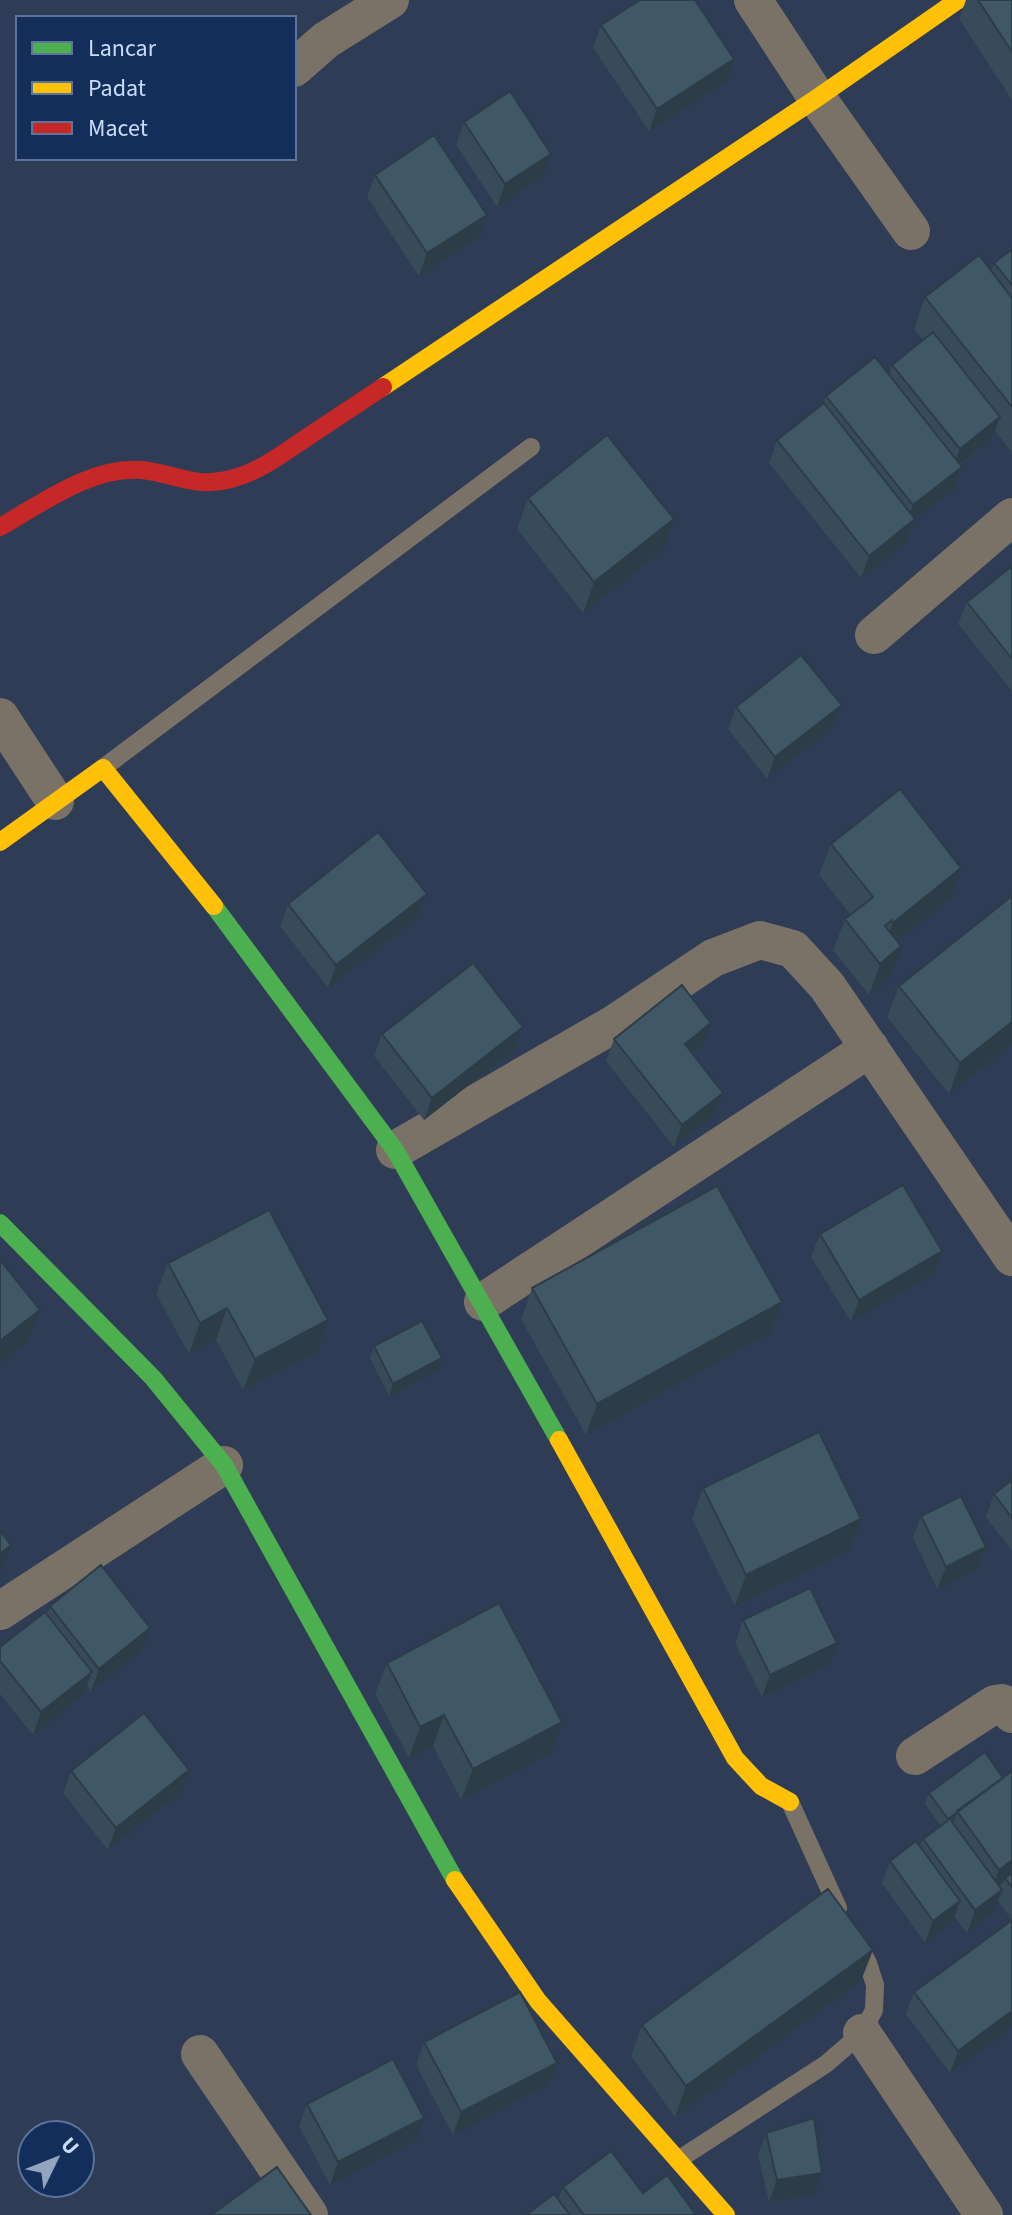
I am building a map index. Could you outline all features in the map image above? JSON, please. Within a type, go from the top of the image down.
[{"type":"street","points":[[296,66],[326,40],[390,0]]},
{"type":"street","points":[[753,0],[817,98],[911,231]]},
{"type":"street","points":[[0,527],[79,483],[129,470],[158,472],[190,483],[221,483],[255,471],[817,98],[958,0]]},
{"type":"street","points":[[874,635],[1012,517]]},
{"type":"street","points":[[0,717],[55,801]]},
{"type":"street","points":[[0,842],[103,768],[242,941],[395,1150],[483,1302],[734,1757],[753,1783],[790,1802]]},
{"type":"street","points":[[395,1150],[614,1024],[713,958],[760,940],[793,949],[827,986],[1012,1257]]},
{"type":"street","points":[[483,1302],[870,1048]]},
{"type":"street","points":[[0,1223],[153,1378],[224,1465],[452,1876],[538,2001],[726,2215]]},
{"type":"street","points":[[0,1611],[224,1465]]},
{"type":"street","points":[[915,1756],[995,1704],[1002,1703],[1012,1714]]},
{"type":"street","points":[[862,2033],[984,2215]]},
{"type":"street","points":[[200,2054],[309,2215]]},
{"type":"lane","points":[[103,768],[531,447]]},
{"type":"lane","points":[[678,2161],[826,2064],[862,2033],[874,2010],[875,1985],[868,1963],[826,1886],[790,1802]]},
{"type":"building","points":[[640,0],[695,0],[734,59],[657,109],[601,25]]},
{"type":"building","points":[[978,0],[1012,0],[1012,52]]},
{"type":"building","points":[[510,91],[551,154],[505,184],[464,122]]},
{"type":"building","points":[[434,135],[487,215],[427,253],[375,175]]},
{"type":"building","points":[[1012,249],[1012,285],[994,263]]},
{"type":"building","points":[[979,255],[1012,298],[1012,407],[925,297]]},
{"type":"building","points":[[933,332],[1000,417],[960,449],[892,365]]},
{"type":"building","points":[[875,357],[962,467],[913,505],[826,396]]},
{"type":"building","points":[[824,403],[915,519],[869,556],[777,440]]},
{"type":"building","points":[[607,435],[674,519],[594,582],[528,498]]},
{"type":"building","points":[[1012,566],[1012,659],[967,602]]},
{"type":"building","points":[[801,655],[842,705],[775,757],[736,707]]},
{"type":"building","points":[[900,789],[961,868],[893,923],[892,920],[885,926],[901,946],[880,964],[845,919],[873,897],[831,844]]},
{"type":"building","points":[[378,832],[427,894],[336,965],[288,904]]},
{"type":"building","points":[[1012,896],[1012,1022],[960,1063],[899,986]]},
{"type":"building","points":[[473,963],[523,1027],[432,1098],[382,1034]]},
{"type":"building","points":[[682,985],[711,1023],[685,1044],[723,1093],[682,1125],[614,1039]]},
{"type":"building","points":[[903,1185],[942,1251],[859,1300],[820,1234]]},
{"type":"building","points":[[717,1186],[782,1302],[597,1404],[532,1288]]},
{"type":"building","points":[[269,1210],[328,1320],[255,1359],[227,1308],[200,1323],[168,1263]]},
{"type":"building","points":[[0,1260],[40,1310],[0,1341]]},
{"type":"building","points":[[422,1321],[442,1358],[393,1384],[374,1346]]},
{"type":"building","points":[[819,1432],[861,1519],[746,1575],[703,1488]]},
{"type":"building","points":[[1012,1480],[1012,1518],[994,1494]]},
{"type":"building","points":[[961,1496],[986,1547],[946,1567],[921,1516]]},
{"type":"building","points":[[0,1531],[11,1545],[0,1554]]},
{"type":"building","points":[[101,1565],[150,1628],[99,1669],[50,1606]]},
{"type":"building","points":[[810,1588],[837,1643],[770,1675],[743,1620]]},
{"type":"building","points":[[499,1603],[562,1722],[473,1769],[444,1715],[420,1727],[387,1663]]},
{"type":"building","points":[[45,1612],[92,1672],[41,1712],[0,1661],[0,1647]]},
{"type":"building","points":[[144,1713],[189,1770],[116,1828],[71,1771]]},
{"type":"building","points":[[985,1752],[1003,1778],[948,1819],[929,1793]]},
{"type":"building","points":[[1012,1771],[1012,1860],[999,1870],[957,1811]]},
{"type":"building","points":[[950,1819],[1002,1890],[975,1910],[923,1839]]},
{"type":"building","points":[[916,1841],[960,1901],[933,1921],[890,1861]]},
{"type":"building","points":[[1012,1873],[1012,1887],[1005,1878]]},
{"type":"building","points":[[828,1889],[873,1950],[686,2086],[642,2025]]},
{"type":"building","points":[[1011,1921],[1012,2011],[958,2051],[914,1992]]},
{"type":"building","points":[[520,1992],[557,2063],[461,2112],[424,2042]]},
{"type":"building","points":[[393,2059],[424,2118],[338,2162],[307,2104]]},
{"type":"building","points":[[814,2118],[822,2173],[777,2180],[766,2133]]},
{"type":"building","points":[[611,2151],[643,2193],[667,2175],[696,2215],[584,2215],[563,2187]]},
{"type":"building","points":[[277,2167],[311,2215],[211,2215]]},
{"type":"building","points":[[554,2194],[570,2215],[526,2215]]},
{"type":"traffic: fast","points":[[214,906],[395,1150],[559,1440]]},
{"type":"traffic: fast","points":[[0,1223],[153,1378],[224,1465],[455,1880]]},
{"type":"traffic: slow","points":[[383,387],[817,98],[958,0]]},
{"type":"traffic: slow","points":[[0,842],[103,768],[214,906]]},
{"type":"traffic: slow","points":[[559,1440],[735,1758],[761,1786],[790,1802]]},
{"type":"traffic: slow","points":[[455,1880],[538,2001],[726,2215]]},
{"type":"traffic: jam","points":[[0,527],[67,488],[122,470],[141,470],[206,482],[241,476],[270,462],[383,387]]}]
